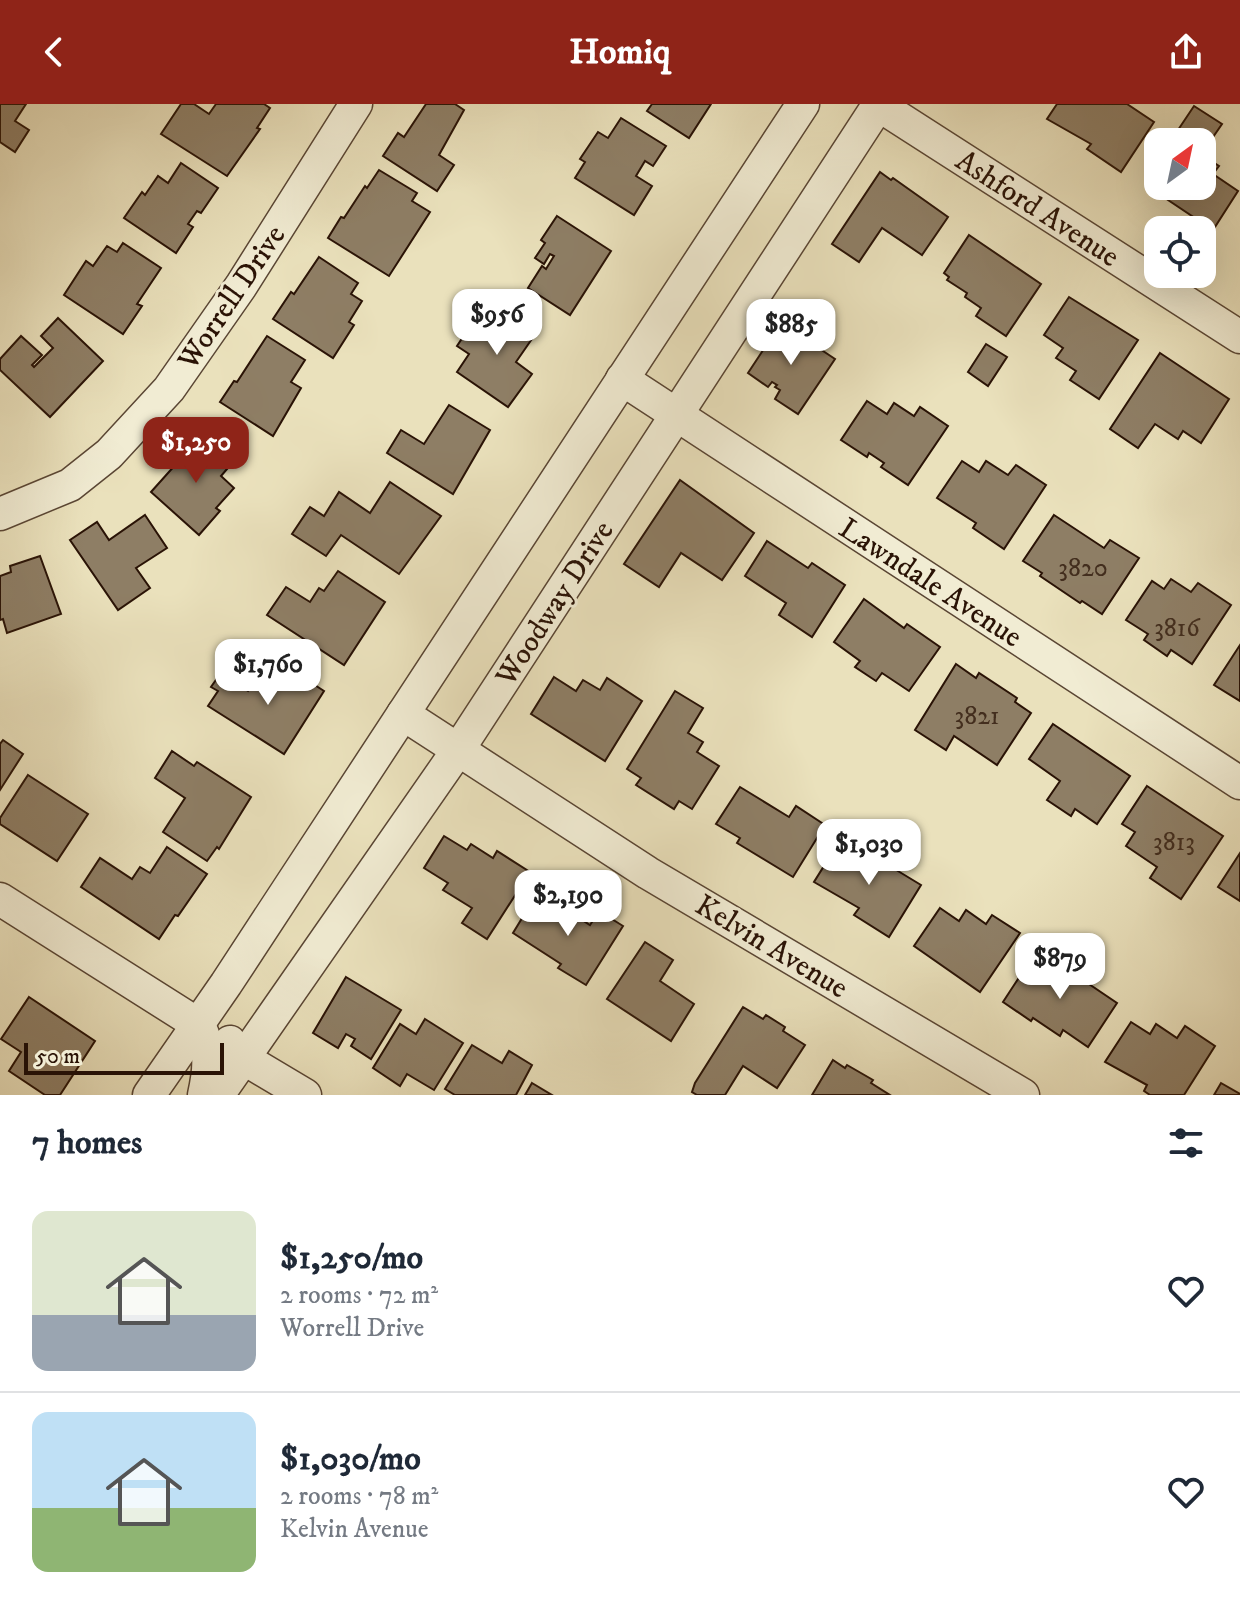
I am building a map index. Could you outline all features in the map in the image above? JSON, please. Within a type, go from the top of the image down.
[{"type":"street","name":"Worrell Drive","points":[[0,514],[70,485],[109,454],[169,389],[241,286],[356,104]]},
{"type":"street","points":[[149,1095],[199,1025],[803,104]]},
{"type":"street","name":"Ashford Avenue","points":[[878,104],[1240,337]]},
{"type":"street","name":"Woodway Drive","points":[[218,1095],[458,750],[878,104]]},
{"type":"street","name":"Lawndale Avenue","points":[[622,379],[1240,783]]},
{"type":"street","name":"Kelvin Avenue","points":[[403,714],[648,873],[1023,1095]]},
{"type":"street","points":[[0,899],[199,1025],[210,1058],[204,1095]]},
{"type":"street","points":[[226,984],[217,1009],[225,1035],[243,1058],[305,1095]]},
{"type":"building","points":[[0,104],[26,104],[15,121],[29,130],[15,152],[0,142]]},
{"type":"building","points":[[181,104],[194,104],[209,114],[216,104],[264,104],[270,108],[257,128],[260,129],[227,176],[161,134]]},
{"type":"building","points":[[426,104],[455,104],[464,110],[439,155],[454,165],[437,191],[383,156],[398,133],[404,137]]},
{"type":"building","points":[[652,104],[711,104],[689,138],[647,111]]},
{"type":"building","points":[[1057,104],[1127,104],[1154,122],[1150,128],[1144,128],[1144,137],[1121,172],[1087,149],[1091,144],[1047,119]]},
{"type":"building","points":[[1194,106],[1222,124],[1216,133],[1216,128],[1179,128]]},
{"type":"building","points":[[621,118],[666,146],[653,166],[645,161],[636,176],[652,186],[634,215],[575,178],[585,162],[580,159],[598,132],[608,138]]},
{"type":"building","points":[[181,163],[218,188],[201,213],[197,211],[188,224],[193,227],[176,253],[124,218],[158,176],[168,183]]},
{"type":"building","points":[[379,170],[417,193],[412,201],[430,212],[389,276],[328,238]]},
{"type":"building","points":[[880,172],[948,217],[922,255],[882,228],[859,262],[832,244]]},
{"type":"building","points":[[1216,176],[1238,191],[1216,225],[1216,216],[1192,216],[1168,200],[1216,200]]},
{"type":"building","points":[[557,216],[611,251],[570,315],[528,288],[542,266],[546,269],[554,256],[550,254],[544,264],[535,258],[545,243],[541,240]]},
{"type":"building","points":[[969,235],[1041,284],[1006,336],[976,316],[981,308],[965,297],[967,293],[947,280],[949,277],[944,273]]},
{"type":"building","points":[[123,243],[161,268],[137,304],[142,306],[123,334],[64,295],[86,261],[93,266],[107,246],[117,252]]},
{"type":"building","points":[[319,257],[358,283],[351,294],[362,301],[349,322],[354,325],[333,358],[273,319]]},
{"type":"building","points":[[1069,297],[1138,340],[1099,399],[1070,380],[1076,371],[1056,358],[1063,348],[1044,335]]},
{"type":"building","points":[[501,309],[536,333],[516,362],[532,374],[508,407],[457,372],[469,354],[457,346],[471,325],[482,333]]},
{"type":"building","points":[[58,318],[103,361],[50,417],[0,370],[0,359],[21,336],[42,355],[32,365],[34,367],[53,348],[41,336]]},
{"type":"building","points":[[781,323],[835,359],[798,414],[775,399],[780,390],[775,387],[777,385],[772,382],[768,387],[748,373]]},
{"type":"building","points":[[267,336],[305,360],[291,382],[301,388],[273,436],[220,402]]},
{"type":"building","points":[[986,344],[1007,357],[988,386],[968,372]]},
{"type":"building","points":[[1160,353],[1229,399],[1201,443],[1183,431],[1178,439],[1155,424],[1138,448],[1110,429]]},
{"type":"building","points":[[867,401],[887,414],[894,403],[914,416],[920,407],[948,426],[908,485],[881,467],[884,463],[869,453],[867,457],[841,440]]},
{"type":"building","points":[[449,405],[490,430],[453,494],[387,453],[401,430],[424,444]]},
{"type":"building","points":[[202,435],[233,462],[221,476],[234,488],[216,508],[220,511],[199,535],[151,492]]},
{"type":"building","points":[[962,461],[979,472],[986,461],[1008,475],[1016,465],[1046,485],[1004,549],[973,528],[976,523],[937,498]]},
{"type":"building","points":[[680,480],[754,533],[722,580],[681,553],[659,587],[624,564]]},
{"type":"building","points":[[390,482],[441,516],[399,574],[341,535],[326,556],[292,534],[310,507],[324,516],[339,492],[370,513]]},
{"type":"building","points":[[145,515],[167,548],[136,568],[150,588],[118,610],[70,540],[97,522],[109,540]]},
{"type":"building","points":[[1054,515],[1104,548],[1110,540],[1139,558],[1102,614],[1082,601],[1080,603],[1023,561]]},
{"type":"building","points":[[767,541],[808,568],[812,563],[845,585],[812,637],[779,615],[786,603],[745,576]]},
{"type":"building","points":[[40,556],[61,614],[7,633],[3,619],[0,620],[0,576],[11,572],[10,566]]},
{"type":"building","points":[[338,571],[385,602],[344,665],[267,615],[286,587],[310,602],[319,588],[324,591]]},
{"type":"building","points":[[1171,579],[1191,592],[1198,583],[1231,605],[1192,664],[1171,650],[1167,656],[1144,640],[1148,634],[1126,620],[1152,581],[1164,589]]},
{"type":"building","points":[[864,599],[904,628],[907,624],[940,647],[909,691],[882,673],[876,681],[855,667],[860,661],[834,642]]},
{"type":"building","points":[[1240,645],[1240,701],[1214,685]]},
{"type":"building","points":[[956,664],[976,678],[979,673],[1017,698],[1015,702],[1031,713],[997,765],[954,736],[946,750],[915,730]]},
{"type":"building","points":[[287,667],[324,691],[284,754],[208,706],[218,691],[211,687],[218,677],[225,681],[227,678],[248,691],[255,680],[272,691]]},
{"type":"building","points":[[554,677],[576,691],[583,680],[600,690],[607,678],[642,701],[605,761],[531,714]]},
{"type":"building","points":[[675,691],[703,708],[688,733],[703,742],[697,752],[719,766],[692,809],[679,801],[674,809],[636,785],[641,778],[627,769]]},
{"type":"building","points":[[1053,724],[1130,776],[1097,824],[1075,809],[1071,816],[1047,800],[1060,781],[1029,759]]},
{"type":"building","points":[[3,740],[23,754],[0,790],[0,744]]},
{"type":"building","points":[[172,751],[194,766],[197,762],[251,797],[219,849],[217,847],[207,861],[163,832],[185,798],[155,778]]},
{"type":"building","points":[[28,775],[88,814],[57,861],[0,824],[0,818]]},
{"type":"building","points":[[1147,786],[1223,836],[1181,899],[1150,878],[1157,867],[1126,846],[1135,832],[1122,824]]},
{"type":"building","points":[[740,787],[789,817],[796,806],[825,825],[793,877],[737,843],[740,838],[716,824]]},
{"type":"building","points":[[444,836],[467,850],[471,844],[493,858],[497,851],[530,872],[487,939],[462,923],[472,908],[443,890],[448,883],[424,868]]},
{"type":"building","points":[[839,842],[869,861],[875,850],[896,863],[893,868],[921,885],[889,937],[854,915],[859,908],[814,882]]},
{"type":"building","points":[[167,847],[207,874],[159,939],[81,887],[100,858],[132,879],[140,867],[150,873]]},
{"type":"building","points":[[1240,853],[1240,901],[1218,887]]},
{"type":"building","points":[[535,897],[556,910],[559,905],[590,925],[599,911],[623,926],[586,985],[558,968],[561,964],[513,933]]},
{"type":"building","points":[[940,908],[959,921],[966,910],[986,924],[992,915],[1020,933],[980,992],[914,946]]},
{"type":"building","points":[[645,942],[673,960],[660,981],[694,1004],[671,1041],[607,999]]},
{"type":"building","points":[[1033,956],[1060,973],[1066,963],[1089,978],[1086,982],[1117,1003],[1088,1047],[1063,1030],[1060,1036],[1033,1018],[1031,1021],[1003,1002]]},
{"type":"building","points":[[346,977],[401,1010],[371,1059],[351,1046],[355,1039],[346,1034],[338,1048],[313,1033]]},
{"type":"building","points":[[29,997],[95,1041],[60,1095],[45,1095],[9,1071],[21,1052],[1,1039]]},
{"type":"building","points":[[743,1007],[763,1019],[766,1015],[805,1045],[777,1088],[743,1066],[725,1095],[697,1095],[692,1092],[695,1083]]},
{"type":"building","points":[[425,1019],[463,1043],[434,1090],[407,1074],[400,1086],[373,1068],[400,1024],[416,1034]]},
{"type":"building","points":[[1131,1022],[1150,1034],[1156,1024],[1177,1038],[1185,1026],[1215,1046],[1184,1095],[1150,1095],[1144,1091],[1147,1085],[1105,1062]]},
{"type":"building","points":[[472,1045],[502,1063],[509,1051],[532,1065],[516,1095],[455,1095],[445,1089]]},
{"type":"building","points":[[833,1060],[873,1080],[871,1083],[890,1095],[812,1095]]},
{"type":"building","points":[[532,1083],[552,1095],[525,1095]]},
{"type":"building","points":[[1221,1083],[1240,1094],[1240,1095],[1214,1095]]}]
